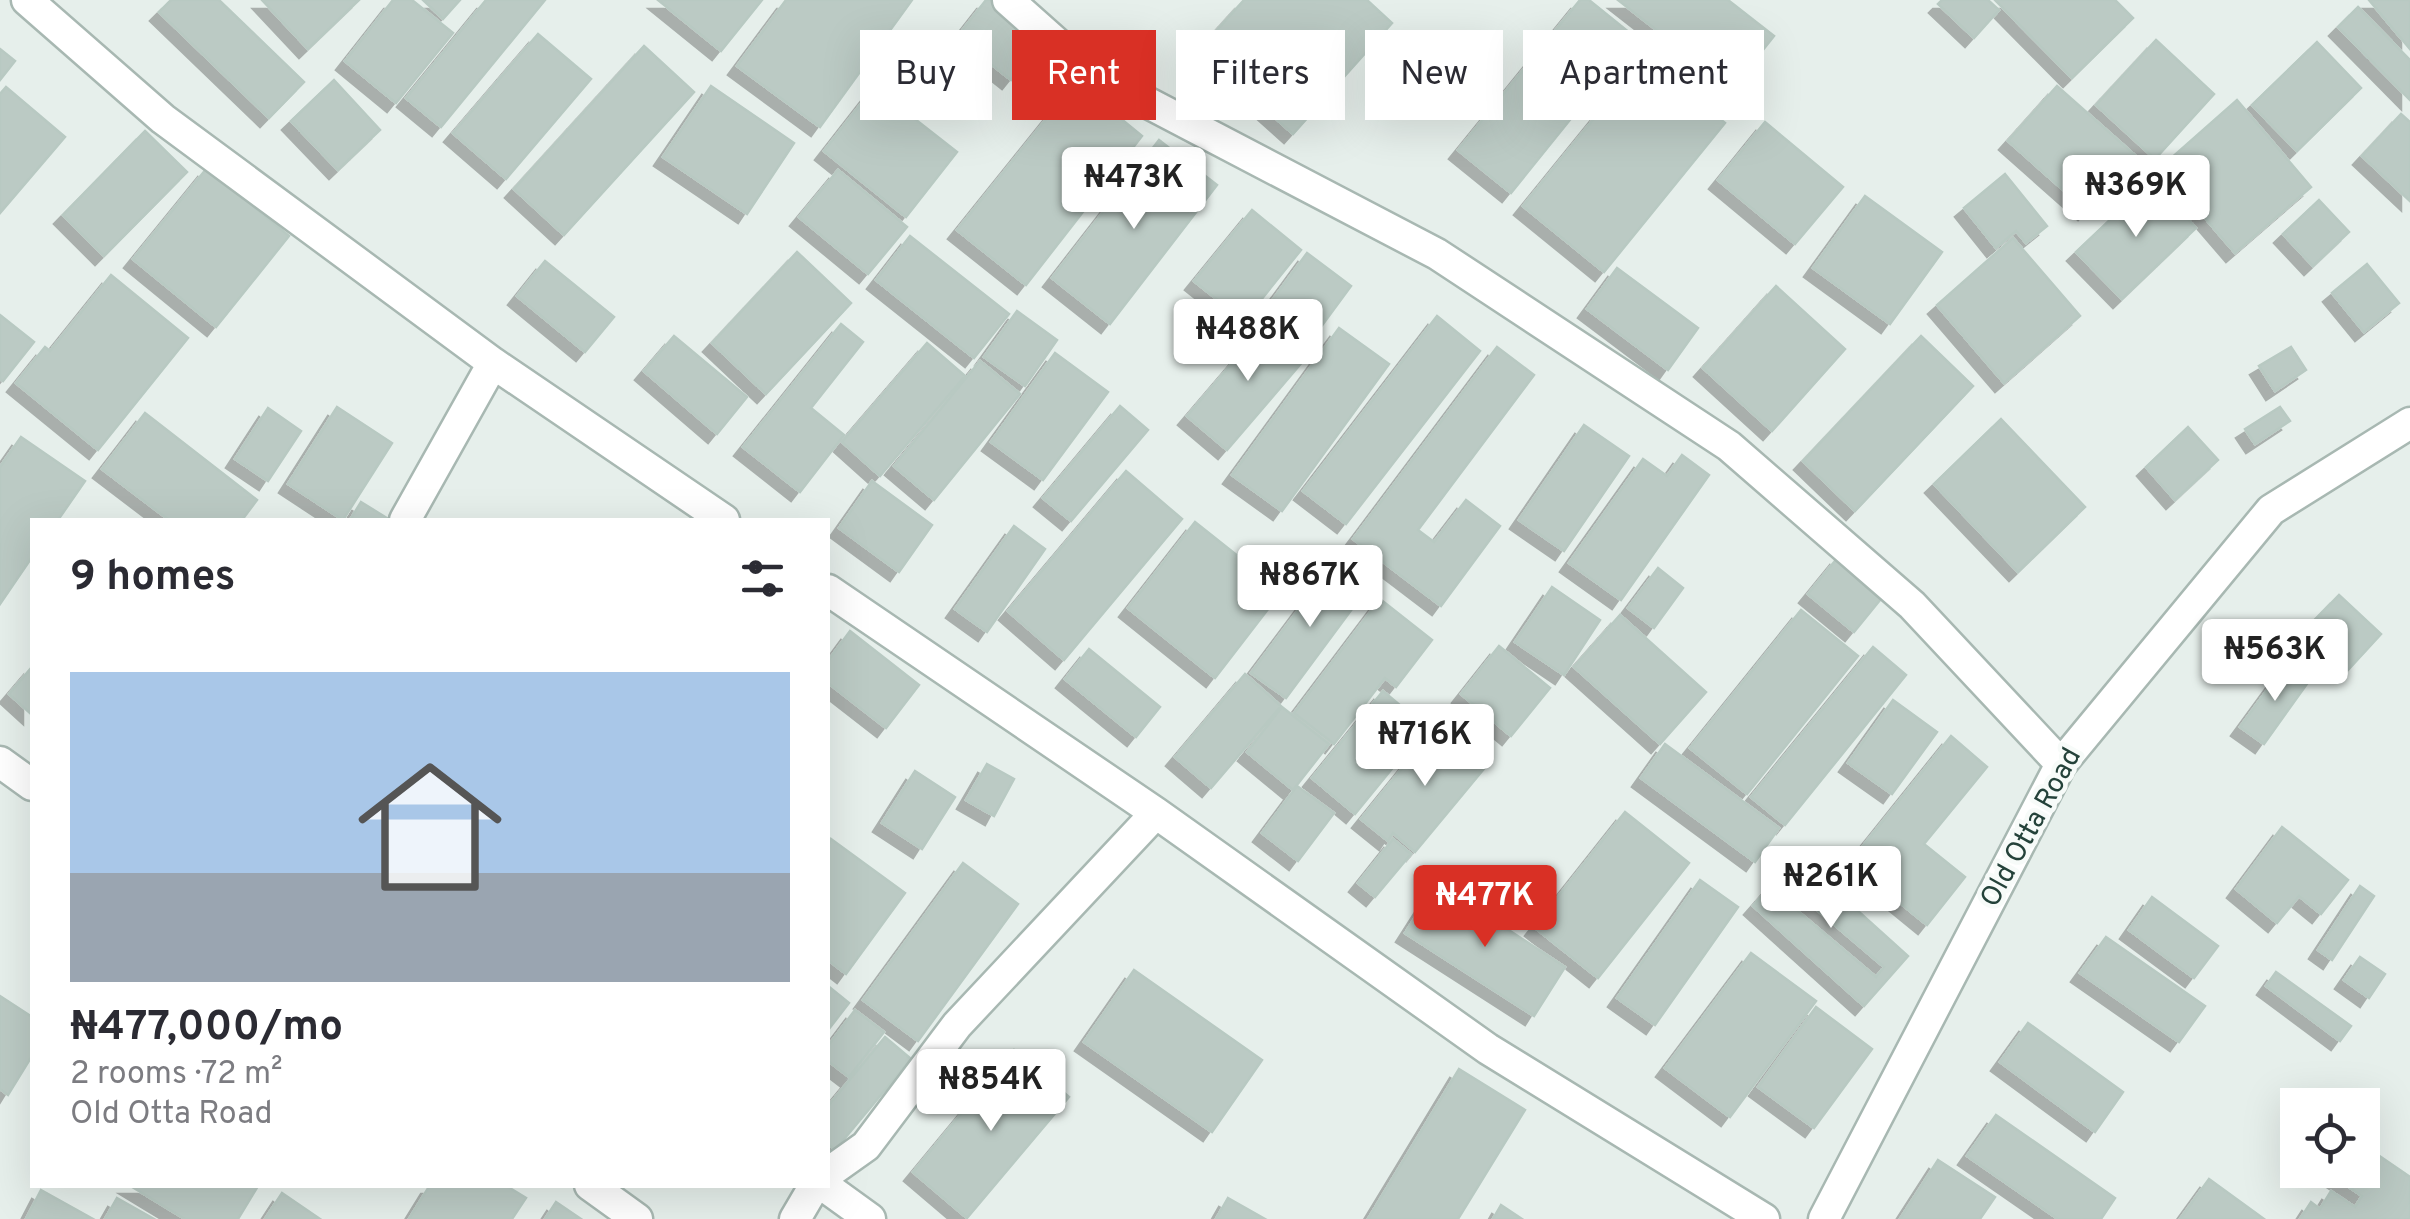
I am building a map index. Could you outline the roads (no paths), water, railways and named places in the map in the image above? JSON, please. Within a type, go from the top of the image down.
[{"type":"street","points":[[27,0],[164,119],[493,363],[721,518]]},
{"type":"street","points":[[1008,0],[1089,72],[1437,254],[1729,446],[1912,605],[2061,764]]},
{"type":"street","points":[[406,518],[493,363]]},
{"type":"street","name":"Old Otta Road","points":[[1824,1219],[2061,764],[2270,510],[2410,423]]},
{"type":"street","points":[[830,591],[1156,813],[1488,1050],[1764,1219]]},
{"type":"street","points":[[0,762],[30,784]]},
{"type":"street","points":[[830,1173],[866,1146],[957,1025],[1156,813]]},
{"type":"street","points":[[594,1188],[637,1219]]},
{"type":"street","points":[[795,1219],[813,1188]]},
{"type":"street","points":[[827,1188],[870,1219]]}]
